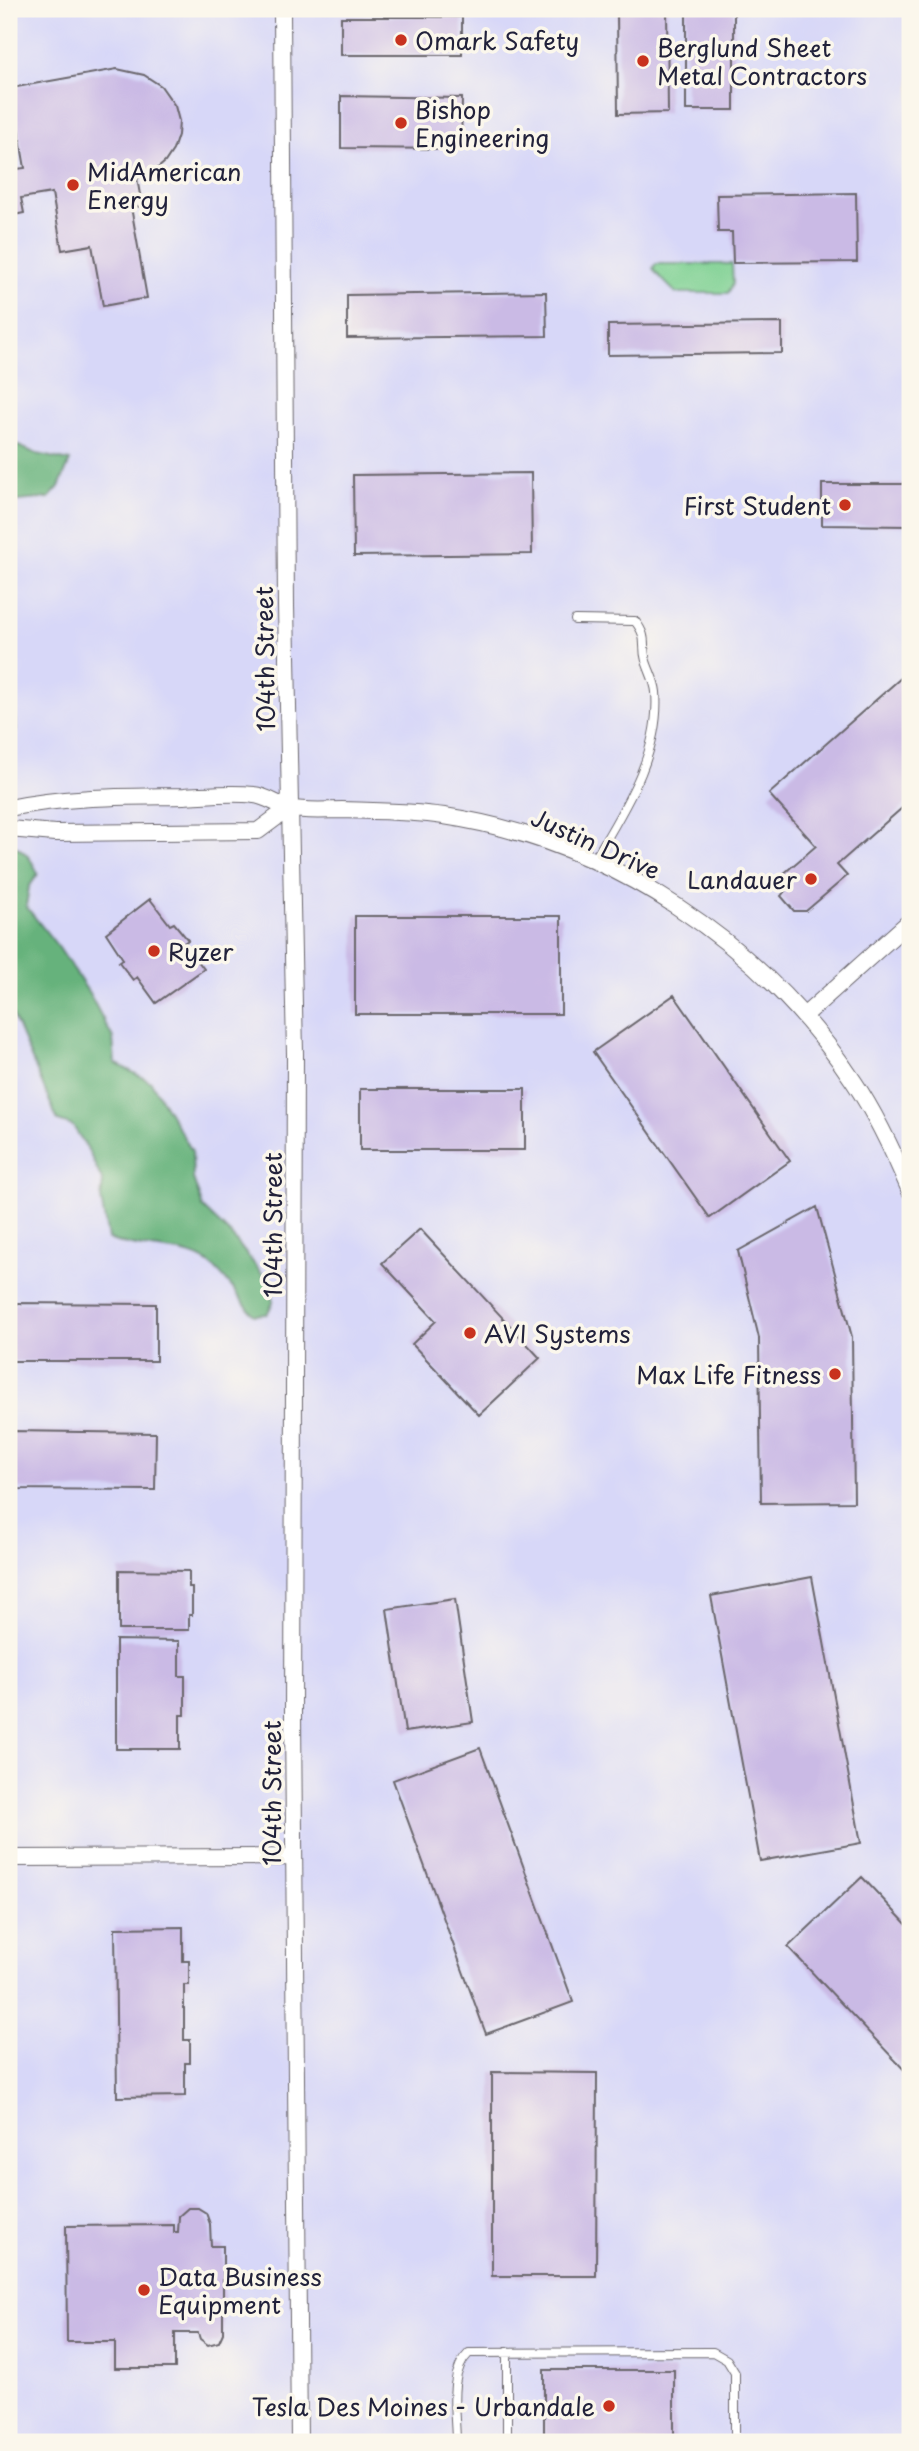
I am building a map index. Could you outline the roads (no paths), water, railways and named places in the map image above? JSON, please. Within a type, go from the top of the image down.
[{"type":"street","name":"104th Street","points":[[282,9],[289,808],[295,1054],[294,1857],[299,2442]]},
{"type":"street","name":"Justin Drive","points":[[9,808],[41,801],[83,797],[253,795],[289,808],[444,816],[499,827],[556,845],[626,877],[680,908],[731,945],[777,986],[819,1032],[855,1083],[886,1137],[910,1191]]},
{"type":"street","points":[[9,829],[55,832],[258,831],[289,808]]},
{"type":"street","points":[[804,1016],[910,921]]},
{"type":"street","points":[[9,1858],[294,1857]]},
{"type":"lane","points":[[575,620],[635,621],[644,632],[645,657],[656,689],[656,710],[641,775],[593,862]]},
{"type":"lane","points":[[456,2442],[456,2375],[460,2362],[469,2353],[507,2352],[713,2352],[727,2360],[735,2373],[735,2442]]},
{"type":"lane","points":[[507,2352],[507,2442]]},
{"type":"place","name":"Omark Safety","points":[[401,40]]},
{"type":"place","name":"Berglund Sheet Metal Contractors","points":[[643,61]]},
{"type":"place","name":"Bishop Engineering","points":[[401,123]]},
{"type":"place","name":"MidAmerican Energy","points":[[73,185]]},
{"type":"place","name":"First Student","points":[[845,505]]},
{"type":"place","name":"Landauer","points":[[811,879]]},
{"type":"place","name":"Ryzer","points":[[154,951]]},
{"type":"place","name":"AVI Systems","points":[[470,1333]]},
{"type":"place","name":"Max Life Fitness","points":[[835,1374]]},
{"type":"place","name":"Data Business Equipment","points":[[144,2290]]},
{"type":"place","name":"Tesla Des Moines - Urbandale","points":[[609,2406]]}]
